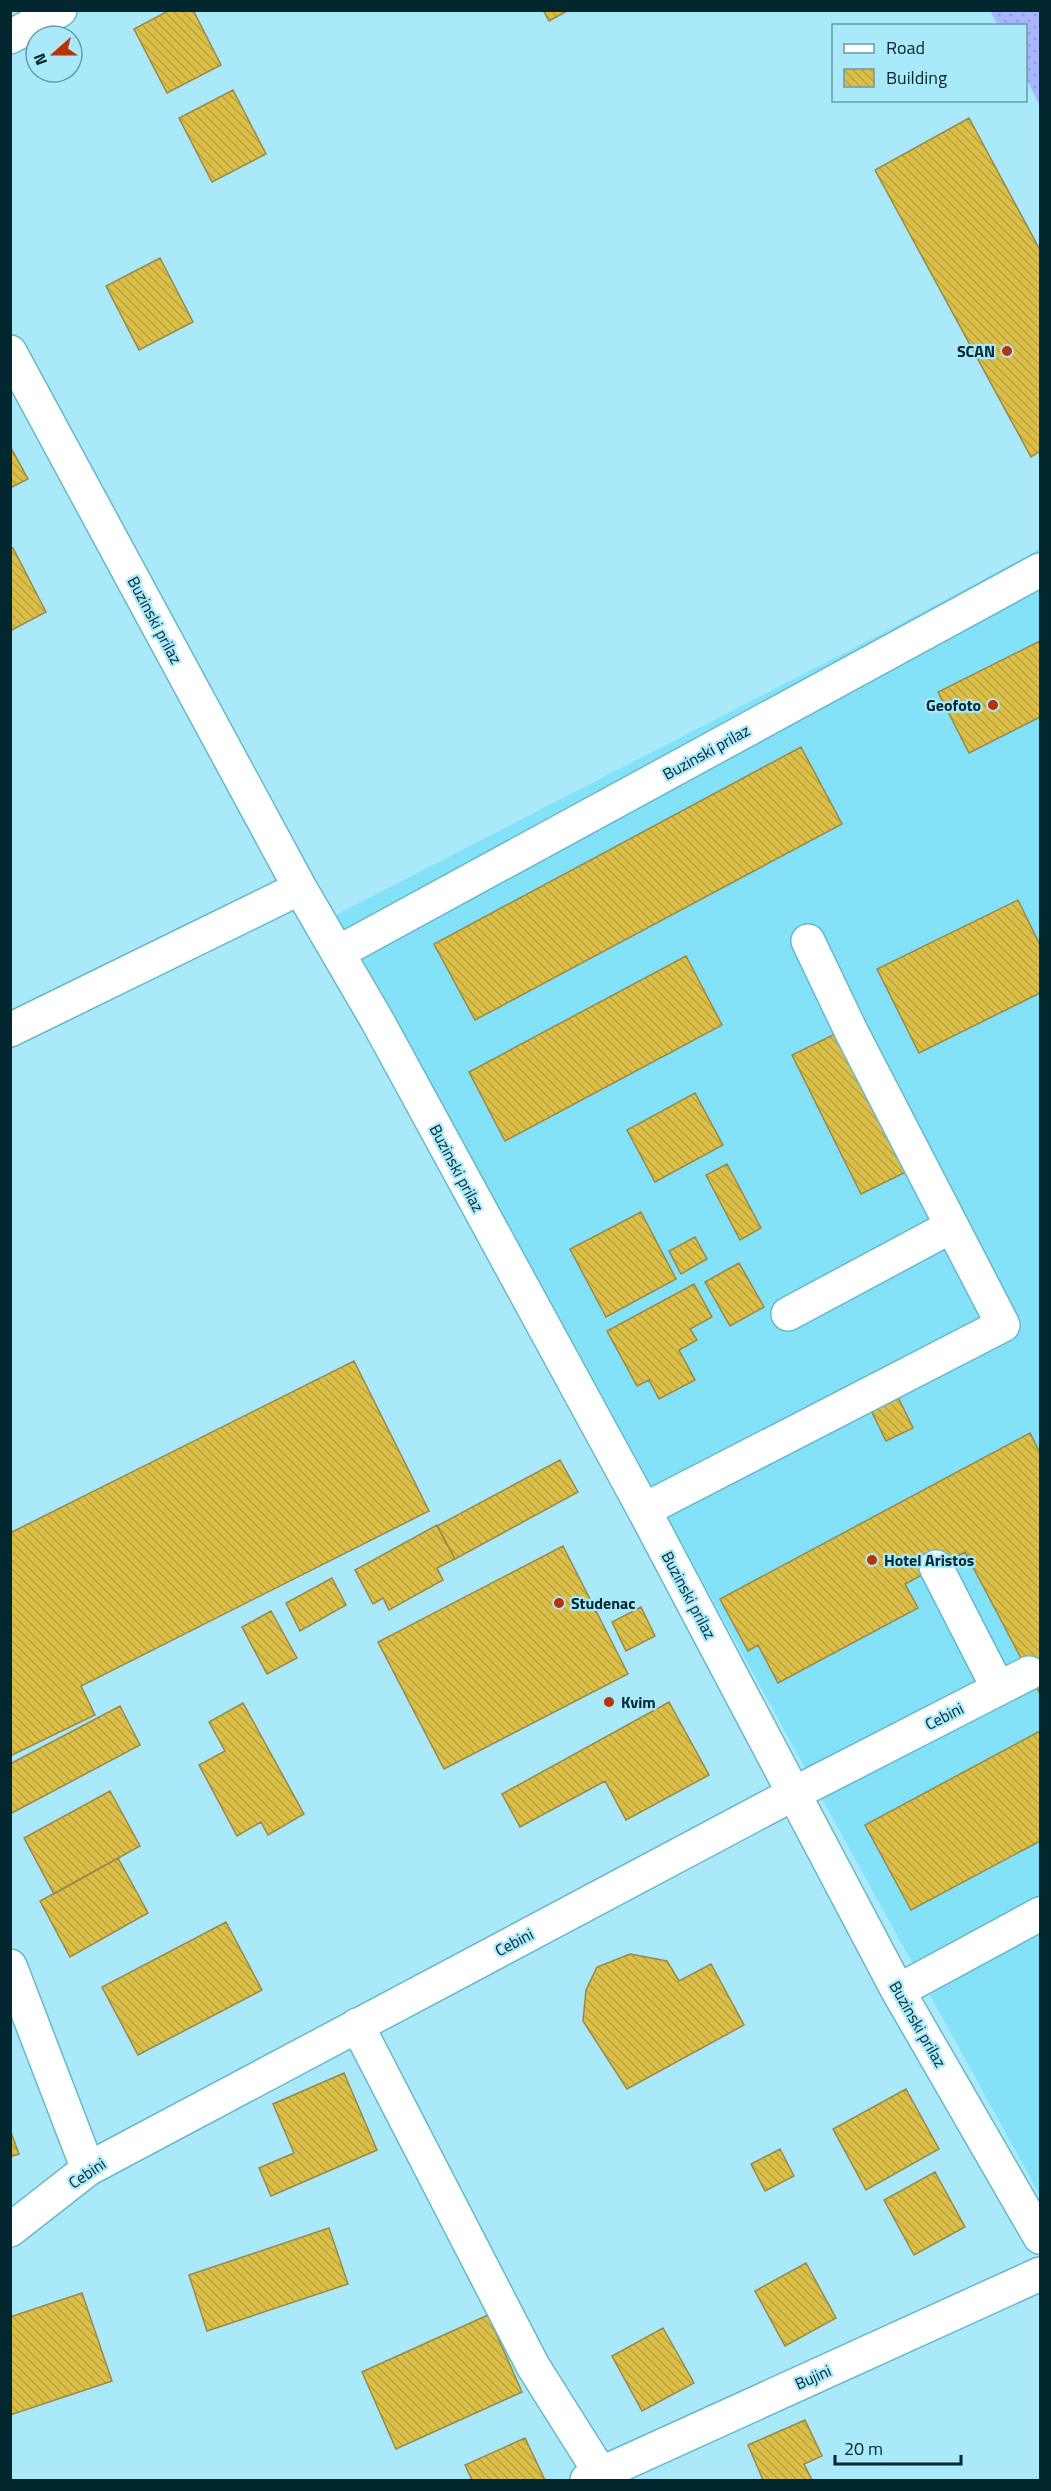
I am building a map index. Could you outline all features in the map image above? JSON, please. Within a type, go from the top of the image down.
[{"type":"street","points":[[10,37],[60,10]]},
{"type":"street","name":"Buzinski prilaz","points":[[13,365],[300,888],[339,952],[644,1510],[898,1990],[1041,2237]]},
{"type":"street","name":"Buzinski prilaz","points":[[339,952],[1041,570]]},
{"type":"street","points":[[10,1030],[300,888]]},
{"type":"street","points":[[644,1510],[1003,1325],[856,1041],[808,941]]},
{"type":"street","points":[[788,1314],[952,1226]]},
{"type":"street","points":[[936,1567],[998,1688]]},
{"type":"street","name":"Cebini","points":[[10,2230],[88,2169],[795,1792],[1029,1673]]},
{"type":"street","points":[[898,1990],[1041,1914]]},
{"type":"street","points":[[10,1966],[88,2169]]},
{"type":"street","points":[[357,2025],[533,2366],[594,2477]]},
{"type":"street","name":"Bujini","points":[[594,2477],[1041,2274]]},
{"type":"shaded area","points":[[990,11],[1040,11],[1040,106],[1027,80],[1027,24],[997,24]]},
{"type":"shaded area","points":[[1040,549],[1040,2195],[336,915],[891,629]]},
{"type":"building","points":[[170,10],[193,10],[221,65],[167,93],[134,29]]},
{"type":"building","points":[[543,10],[569,10],[549,21]]},
{"type":"building","points":[[233,90],[266,154],[212,182],[179,118]]},
{"type":"building","name":"SCAN","points":[[969,118],[1040,250],[1040,451],[1031,457],[875,170]]},
{"type":"building","points":[[160,258],[193,322],[139,350],[106,286]]},
{"type":"building","points":[[10,446],[28,479],[10,488]]},
{"type":"building","points":[[13,548],[46,612],[10,631],[10,549]]},
{"type":"building","name":"Geofoto","points":[[1040,641],[1040,717],[969,753],[938,692]]},
{"type":"building","points":[[801,747],[842,824],[475,1020],[434,944]]},
{"type":"building","points":[[1018,900],[1040,945],[1040,993],[919,1053],[877,969]]},
{"type":"building","points":[[686,956],[722,1025],[505,1141],[469,1072]]},
{"type":"building","points":[[837,1033],[906,1172],[861,1194],[792,1055]]},
{"type":"building","points":[[695,1093],[723,1145],[655,1182],[627,1130]]},
{"type":"building","points":[[727,1164],[761,1228],[740,1240],[706,1175]]},
{"type":"building","points":[[641,1212],[676,1279],[606,1317],[570,1249]]},
{"type":"building","points":[[695,1237],[707,1259],[681,1274],[669,1251]]},
{"type":"building","points":[[739,1263],[764,1307],[730,1326],[705,1282]]},
{"type":"building","points":[[694,1284],[712,1317],[690,1329],[697,1340],[679,1350],[695,1380],[659,1399],[649,1380],[637,1386],[607,1331]]},
{"type":"building","points":[[354,1361],[429,1511],[81,1686],[95,1715],[10,1756],[10,1533]]},
{"type":"building","points":[[897,1395],[913,1428],[886,1441],[870,1408]]},
{"type":"building","name":"Hotel Aristos","points":[[1030,1433],[1040,1453],[1040,1694],[965,1552],[905,1584],[918,1608],[778,1683],[758,1645],[748,1651],[720,1599]]},
{"type":"building","points":[[560,1460],[578,1492],[455,1559],[437,1526]]},
{"type":"building","points":[[437,1525],[455,1559],[437,1568],[443,1580],[389,1610],[383,1598],[373,1604],[355,1570]]},
{"type":"building","points":[[563,1546],[628,1674],[444,1769],[378,1642]]},
{"type":"building","points":[[332,1578],[346,1605],[300,1631],[286,1603]]},
{"type":"building","points":[[641,1607],[655,1636],[626,1651],[612,1622]]},
{"type":"building","points":[[271,1611],[297,1658],[267,1674],[242,1627]]},
{"type":"building","points":[[669,1702],[709,1775],[626,1820],[605,1781],[520,1827],[502,1794]]},
{"type":"building","points":[[243,1703],[304,1814],[268,1835],[261,1822],[237,1836],[199,1765],[225,1751],[209,1722]]},
{"type":"building","points":[[120,1706],[140,1745],[10,1814],[10,1764]]},
{"type":"building","points":[[1040,1731],[1040,1841],[911,1910],[865,1825]]},
{"type":"building","points":[[110,1791],[140,1846],[54,1894],[24,1838]]},
{"type":"building","points":[[118,1858],[148,1913],[70,1957],[40,1901]]},
{"type":"building","points":[[226,1922],[262,1990],[138,2055],[102,1987]]},
{"type":"building","points":[[630,1954],[667,1961],[679,1981],[711,1964],[744,2025],[627,2089],[583,2021],[586,1990],[597,1967]]},
{"type":"building","points":[[344,2073],[377,2150],[271,2196],[259,2168],[294,2153],[273,2104]]},
{"type":"building","points":[[906,2089],[939,2149],[866,2190],[833,2129]]},
{"type":"building","points":[[10,2130],[19,2154],[10,2157]]},
{"type":"building","points":[[780,2149],[794,2176],[765,2191],[751,2164]]},
{"type":"building","points":[[935,2172],[965,2227],[914,2255],[884,2200]]},
{"type":"building","points":[[329,2228],[348,2284],[207,2331],[189,2275]]},
{"type":"building","points":[[806,2263],[836,2318],[785,2346],[755,2291]]},
{"type":"building","points":[[82,2293],[112,2381],[10,2415],[10,2317]]},
{"type":"building","points":[[488,2315],[522,2392],[396,2449],[362,2372]]},
{"type":"building","points":[[663,2328],[694,2383],[642,2411],[612,2356]]},
{"type":"building","points":[[805,2420],[822,2456],[804,2464],[812,2480],[763,2480],[748,2445]]},
{"type":"building","points":[[525,2438],[545,2480],[472,2480],[465,2465]]},
{"type":"place","name":"SCAN","points":[[1007,351]]},
{"type":"place","name":"Geofoto","points":[[993,705]]},
{"type":"place","name":"Hotel Aristos","points":[[872,1560]]},
{"type":"place","name":"Studenac","points":[[559,1603]]},
{"type":"place","name":"Kvim","points":[[609,1702]]}]
